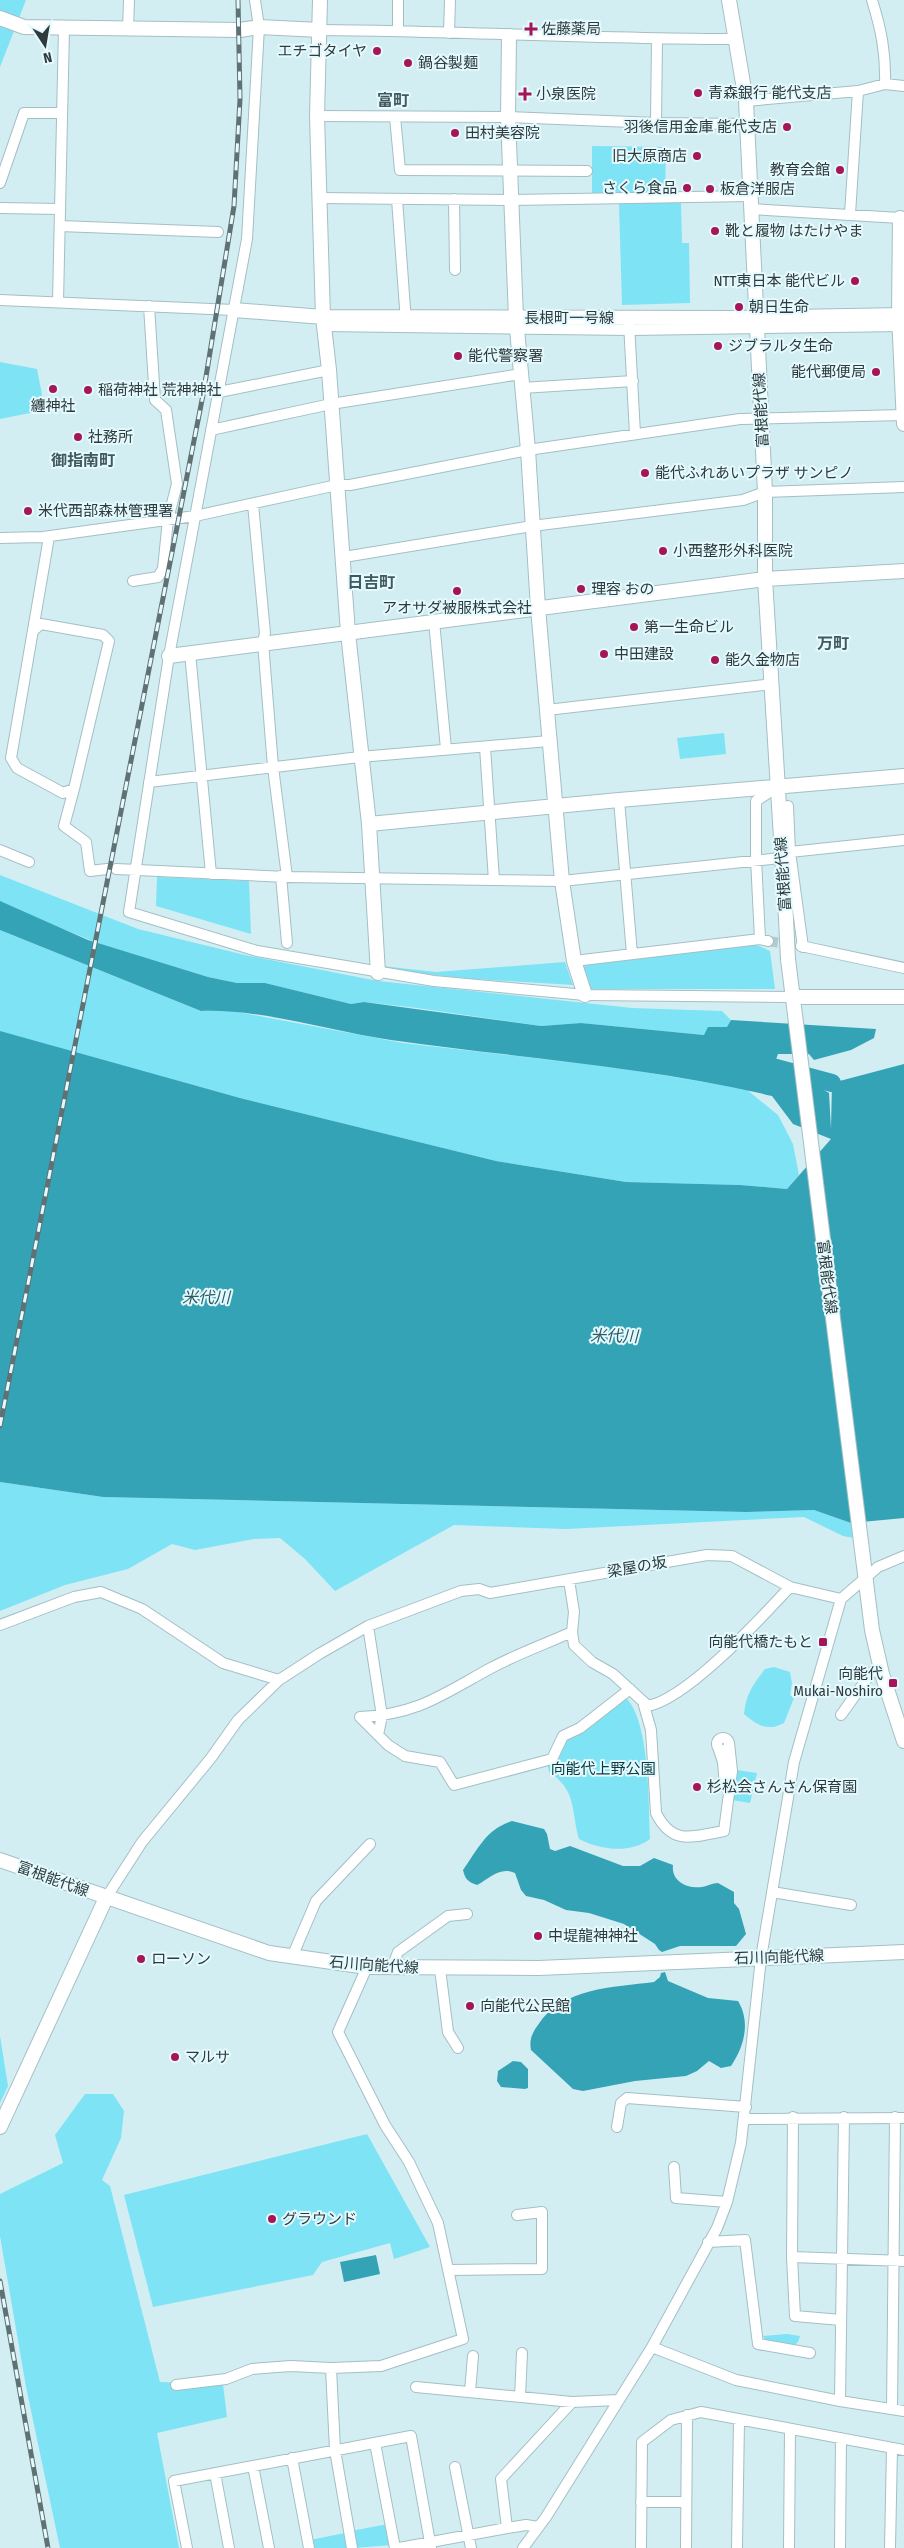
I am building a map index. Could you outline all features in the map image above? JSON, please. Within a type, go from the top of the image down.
[{"type":"street","points":[[128,29],[129,0]]},
{"type":"street","points":[[255,0],[259,27],[247,239],[169,656],[129,912],[257,951],[434,981],[585,995],[793,1004],[904,997]]},
{"type":"street","points":[[320,0],[317,116],[324,321],[330,370],[348,633],[360,757],[369,824],[378,973]]},
{"type":"street","points":[[398,0],[398,30]]},
{"type":"street","points":[[449,33],[450,0]]},
{"type":"street","name":"富根能代線","points":[[729,0],[746,100],[765,492],[765,579],[778,786],[786,855],[788,958],[865,1577],[880,1667],[904,1741]]},
{"type":"street","points":[[872,0],[883,38],[886,58],[885,84]]},
{"type":"street","points":[[0,18],[24,27],[240,30],[259,27],[320,30],[398,30],[509,36],[736,39]]},
{"type":"street","points":[[58,302],[64,28]]},
{"type":"street","points":[[509,36],[508,117],[516,323],[528,450],[538,608],[562,881],[574,961],[585,995]]},
{"type":"street","points":[[656,123],[658,39]]},
{"type":"street","points":[[746,100],[858,91],[885,84],[904,86]]},
{"type":"street","points":[[850,214],[858,91]]},
{"type":"street","points":[[0,183],[24,113],[62,114]]},
{"type":"street","points":[[317,116],[508,117],[656,123],[746,124]]},
{"type":"street","points":[[395,117],[400,170],[587,171]]},
{"type":"street","points":[[319,198],[750,202],[900,218],[904,424]]},
{"type":"street","points":[[397,199],[406,322]]},
{"type":"street","points":[[454,199],[455,270]]},
{"type":"street","points":[[0,208],[60,208]]},
{"type":"street","points":[[60,226],[218,232]]},
{"type":"street","points":[[0,300],[234,310]]},
{"type":"street","points":[[133,581],[158,577],[163,568],[168,520],[177,484],[166,410],[155,400],[149,306]]},
{"type":"street","name":"長根町一号線","points":[[234,310],[324,321],[629,324],[902,321]]},
{"type":"street","points":[[629,324],[635,434]]},
{"type":"street","points":[[219,392],[330,370]]},
{"type":"street","points":[[211,430],[331,404],[522,381],[633,381]]},
{"type":"street","points":[[0,538],[49,536],[194,516],[337,485],[350,485],[528,450],[635,434],[761,417],[904,415]]},
{"type":"street","points":[[344,557],[532,526],[743,500],[765,492],[904,487]]},
{"type":"street","points":[[253,504],[265,634],[263,642],[273,766],[284,877],[287,943]]},
{"type":"street","points":[[49,536],[11,758],[17,768],[63,793],[74,789]]},
{"type":"street","points":[[169,656],[263,642],[348,633],[765,579],[904,571]]},
{"type":"street","points":[[434,622],[446,750]]},
{"type":"street","points":[[34,630],[41,624],[103,635],[109,641],[64,826],[86,842],[90,871],[112,869],[284,877],[562,881],[904,840]]},
{"type":"street","points":[[190,653],[211,874]]},
{"type":"street","points":[[547,710],[772,684]]},
{"type":"street","points":[[149,782],[360,757],[485,748],[549,741]]},
{"type":"street","points":[[485,748],[494,880]]},
{"type":"street","points":[[369,824],[489,811],[904,776]]},
{"type":"street","points":[[574,961],[764,940],[756,859],[756,801],[778,786]]},
{"type":"street","points":[[619,800],[632,954]]},
{"type":"street","points":[[788,806],[786,855],[802,946],[904,968]]},
{"type":"street","points":[[0,850],[29,862]]},
{"type":"street","name":"梁屋の坂","points":[[106,1898],[142,1842],[212,1758],[238,1720],[279,1680],[368,1626],[461,1590],[479,1589],[490,1593],[707,1555],[732,1556],[790,1587],[841,1599]]},
{"type":"street","points":[[523,2548],[652,2347],[708,2242],[727,2202],[738,2166],[745,2119],[761,1958],[794,1762],[841,1599],[878,1568],[904,1556]]},
{"type":"street","points":[[570,1580],[574,1612],[572,1632],[574,1645],[592,1662],[604,1668],[630,1689],[648,1706],[659,1704],[686,1687],[754,1625],[790,1587]]},
{"type":"street","points":[[0,1625],[74,1597],[101,1592],[142,1609],[223,1663],[279,1680]]},
{"type":"street","points":[[368,1626],[382,1716],[378,1735]]},
{"type":"street","points":[[572,1632],[492,1667],[428,1704],[410,1711],[382,1716],[360,1717],[388,1745],[405,1756],[440,1762],[454,1785],[552,1758],[563,1736],[580,1728],[630,1689]]},
{"type":"street","points":[[841,1715],[871,1673],[880,1667]]},
{"type":"street","points":[[643,1702],[651,1730],[654,1804],[661,1822],[667,1829],[684,1838],[721,1832]]},
{"type":"street","points":[[729,1744],[732,1771],[721,1832],[726,1782],[724,1762],[718,1747],[725,1749],[729,1744]]},
{"type":"street","points":[[292,1957],[316,1901],[370,1844]]},
{"type":"street","name":"富根能代線","points":[[0,1860],[106,1898]]},
{"type":"street","points":[[772,1892],[851,1905]]},
{"type":"street","points":[[0,2127],[106,1898]]},
{"type":"street","name":"石川向能代線","points":[[106,1898],[269,1953],[367,1967],[440,1969],[539,1968],[904,1952]]},
{"type":"street","points":[[392,1968],[398,1952],[448,1916],[467,1914]]},
{"type":"street","points":[[176,2384],[226,2379],[252,2369],[291,2366],[332,2368],[381,2366],[463,2339],[438,2224],[428,2199],[409,2162],[385,2125],[338,2032],[367,1967]]},
{"type":"street","points":[[440,1969],[448,2032],[458,2048]]},
{"type":"street","points":[[617,2127],[621,2103],[628,2098],[746,2108]]},
{"type":"street","points":[[745,2119],[793,2117],[900,2118],[893,2261],[892,2408]]},
{"type":"street","points":[[793,2117],[792,2258],[795,2316],[841,2320]]},
{"type":"street","points":[[840,2401],[844,2117]]},
{"type":"street","points":[[674,2167],[676,2198],[727,2202]]},
{"type":"street","points":[[449,2270],[542,2269],[542,2212],[517,2214]]},
{"type":"street","points":[[708,2242],[744,2240],[758,2344],[810,2353]]},
{"type":"street","points":[[792,2258],[904,2262]]},
{"type":"street","points":[[652,2347],[736,2380],[840,2401],[904,2410]]},
{"type":"street","points":[[520,2397],[522,2353]]},
{"type":"street","points":[[470,2392],[473,2356]]},
{"type":"street","points":[[332,2368],[335,2450],[352,2548]]},
{"type":"street","points":[[416,2387],[572,2402],[618,2400]]},
{"type":"street","points":[[507,2528],[501,2479],[572,2402]]},
{"type":"street","points":[[641,2548],[642,2442],[671,2420],[687,2414],[701,2412],[904,2450]]},
{"type":"street","points":[[686,2548],[687,2414]]},
{"type":"street","points":[[738,2548],[739,2420]]},
{"type":"street","points":[[789,2548],[790,2429]]},
{"type":"street","points":[[187,2548],[174,2481],[411,2436],[431,2546]]},
{"type":"street","points":[[840,2548],[841,2438]]},
{"type":"street","points":[[375,2443],[395,2548]]},
{"type":"street","points":[[890,2548],[892,2448]]},
{"type":"street","points":[[292,2458],[309,2548]]},
{"type":"street","points":[[253,2466],[269,2548]]},
{"type":"street","points":[[455,2467],[471,2548]]},
{"type":"street","points":[[215,2473],[229,2548]]},
{"type":"street","points":[[642,2502],[686,2502]]},
{"type":"street","points":[[398,2548],[431,2546],[468,2536],[526,2525],[538,2527]]},
{"type":"green space","points":[[0,0],[26,0],[0,67]]},
{"type":"green space","points":[[592,146],[666,147],[665,196],[592,195]]},
{"type":"green space","points":[[681,202],[682,243],[689,243],[690,303],[622,305],[619,204]]},
{"type":"green space","points":[[0,362],[37,369],[45,410],[0,419]]},
{"type":"green space","points":[[724,733],[726,754],[680,759],[677,738]]},
{"type":"green space","points":[[0,875],[138,929],[245,955],[378,981],[632,1008],[722,1011],[731,1020],[728,1027],[704,1035],[581,1023],[541,1026],[417,1008],[365,1002],[351,1004],[265,983],[237,983],[208,977],[105,946],[12,908],[0,902]]},
{"type":"green space","points":[[157,877],[249,881],[251,934],[156,906]]},
{"type":"green space","points":[[0,930],[201,1011],[227,1010],[403,1043],[620,1068],[746,1089],[778,1115],[793,1144],[799,1175],[787,1189],[740,1185],[626,1182],[496,1161],[240,1098],[12,1036],[0,1031]]},
{"type":"green space","points":[[757,945],[770,951],[775,989],[587,989],[580,962]]},
{"type":"green space","points":[[565,962],[573,985],[474,979],[383,970],[382,966],[436,972]]},
{"type":"green space","points":[[0,1482],[103,1497],[746,1512],[814,1510],[851,1523],[854,1538],[843,1536],[804,1517],[566,1529],[454,1525],[335,1591],[305,1559],[280,1538],[254,1539],[195,1550],[172,1544],[128,1569],[65,1585],[0,1611]]},
{"type":"green space","points":[[774,1667],[790,1672],[792,1683],[790,1695],[794,1698],[784,1723],[778,1726],[767,1727],[758,1724],[744,1714],[748,1695],[754,1685],[765,1669]]},
{"type":"green space","name":"向能代上野公園","points":[[623,1695],[632,1706],[639,1722],[643,1741],[648,1784],[650,1839],[633,1847],[615,1849],[596,1846],[579,1839],[569,1794],[558,1779],[549,1772],[547,1761],[566,1738],[586,1730]]},
{"type":"green space","points":[[736,1770],[757,1773],[750,1803],[732,1800]]},
{"type":"green space","points":[[0,2036],[8,2086],[0,2103]]},
{"type":"green space","points":[[85,2094],[113,2094],[124,2111],[121,2138],[102,2180],[110,2186],[160,2382],[223,2384],[227,2417],[157,2433],[179,2548],[60,2548],[26,2387],[0,2236],[0,2194],[63,2163],[55,2135]]},
{"type":"green space","name":"グラウンド","points":[[367,2134],[430,2247],[394,2259],[390,2243],[322,2262],[313,2275],[153,2307],[124,2195]]},
{"type":"green space","points":[[787,2334],[800,2336],[798,2342],[793,2346],[766,2341],[763,2336]]},
{"type":"green space","points":[[388,2524],[392,2545],[354,2548],[351,2531]]},
{"type":"green space","points":[[345,2533],[348,2548],[312,2548],[310,2540]]},
{"type":"water","name":"米代川","points":[[0,901],[88,940],[208,977],[237,983],[265,983],[351,1004],[364,1002],[541,1026],[581,1023],[704,1035],[708,1027],[727,1027],[731,1020],[876,1029],[874,1038],[851,1050],[814,1060],[809,1054],[778,1054],[775,1062],[780,1074],[814,1084],[829,1093],[831,1129],[832,1083],[904,1064],[904,1518],[851,1523],[814,1510],[746,1512],[103,1497],[0,1482],[0,1031],[240,1098],[496,1161],[626,1182],[740,1185],[787,1189],[831,1139],[793,1124],[772,1096],[725,1086],[630,1070],[391,1040],[249,1013],[201,1011],[0,930]]},
{"type":"water","points":[[512,1821],[544,1829],[550,1849],[555,1851],[570,1846],[623,1866],[640,1866],[654,1858],[673,1865],[673,1871],[677,1880],[691,1887],[702,1887],[718,1883],[734,1892],[734,1903],[739,1909],[746,1934],[736,1946],[680,1946],[662,1952],[655,1944],[624,1924],[589,1913],[566,1910],[544,1900],[526,1896],[521,1890],[515,1873],[510,1871],[500,1872],[477,1885],[469,1881],[463,1870],[478,1847],[495,1829]]},
{"type":"water","points":[[665,1972],[668,1981],[708,1998],[738,2001],[742,2009],[745,2026],[742,2043],[731,2066],[721,2068],[709,2061],[697,2071],[686,2076],[635,2081],[583,2091],[573,2089],[531,2050],[531,2040],[536,2028],[548,2013],[560,2003],[574,1996],[606,1988],[654,1982],[660,1977],[661,1973]]},
{"type":"water","points":[[513,2061],[521,2062],[528,2069],[528,2088],[501,2087],[497,2081],[498,2071]]},
{"type":"water","points":[[376,2255],[380,2274],[344,2282],[340,2262]]},
{"type":"waterway","points":[[754,1062],[832,1083]]},
{"type":"tunnel","points":[[768,941],[801,946]]},
{"type":"railway","points":[[0,1426],[203,395],[234,206],[240,99],[238,0]]},
{"type":"railway","points":[[0,2281],[48,2548]]},
{"type":"place","name":"佐藤薬局","points":[[531,29]]},
{"type":"place","name":"エチゴタイヤ","points":[[377,51]]},
{"type":"place","name":"鍋谷製麺","points":[[408,63]]},
{"type":"place","name":"青森銀行 能代支店","points":[[698,93]]},
{"type":"place","name":"小泉医院","points":[[525,94]]},
{"type":"place","name":"羽後信用金庫 能代支店","points":[[787,127]]},
{"type":"place","name":"田村美容院","points":[[455,133]]},
{"type":"place","name":"旧大原商店","points":[[697,156]]},
{"type":"place","name":"教育会館","points":[[840,170]]},
{"type":"place","name":"さくら食品","points":[[687,188]]},
{"type":"place","name":"板倉洋服店","points":[[710,189]]},
{"type":"place","name":"靴と履物 はたけやま","points":[[715,231]]},
{"type":"place","name":"NTT東日本 能代ビル","points":[[855,281]]},
{"type":"place","name":"朝日生命","points":[[739,307]]},
{"type":"place","name":"ジブラルタ生命","points":[[718,346]]},
{"type":"place","name":"能代警察署","points":[[458,356]]},
{"type":"place","name":"能代郵便局","points":[[876,372]]},
{"type":"place","name":"纏神社","points":[[53,389]]},
{"type":"place","name":"稲荷神社 荒神神社","points":[[88,390]]},
{"type":"place","name":"社務所","points":[[78,437]]},
{"type":"place","name":"能代ふれあいプラザ サンピノ","points":[[645,473]]},
{"type":"place","name":"米代西部森林管理署","points":[[28,511]]},
{"type":"place","name":"小西整形外科医院","points":[[663,551]]},
{"type":"place","name":"理容 おの","points":[[581,589]]},
{"type":"place","name":"アオサダ被服株式会社","points":[[457,591]]},
{"type":"place","name":"第一生命ビル","points":[[634,627]]},
{"type":"place","name":"中田建設","points":[[604,654]]},
{"type":"place","name":"能久金物店","points":[[715,660]]},
{"type":"place","name":"向能代橋たもと","points":[[823,1642]]},
{"type":"place","name":"向能代 Mukai-Noshiro","points":[[893,1683]]},
{"type":"place","name":"杉松会さんさん保育園","points":[[697,1787]]},
{"type":"place","name":"中堤龍神神社","points":[[538,1936]]},
{"type":"place","name":"ローソン","points":[[141,1959]]},
{"type":"place","name":"向能代公民館","points":[[470,2006]]},
{"type":"place","name":"マルサ","points":[[175,2057]]},
{"type":"place","name":"グラウンド","points":[[272,2219]]},
{"type":"district","name":"富町","points":[[393,100]]},
{"type":"district","name":"御指南町","points":[[83,460]]},
{"type":"district","name":"日吉町","points":[[371,582]]},
{"type":"district","name":"万町","points":[[833,643]]}]
